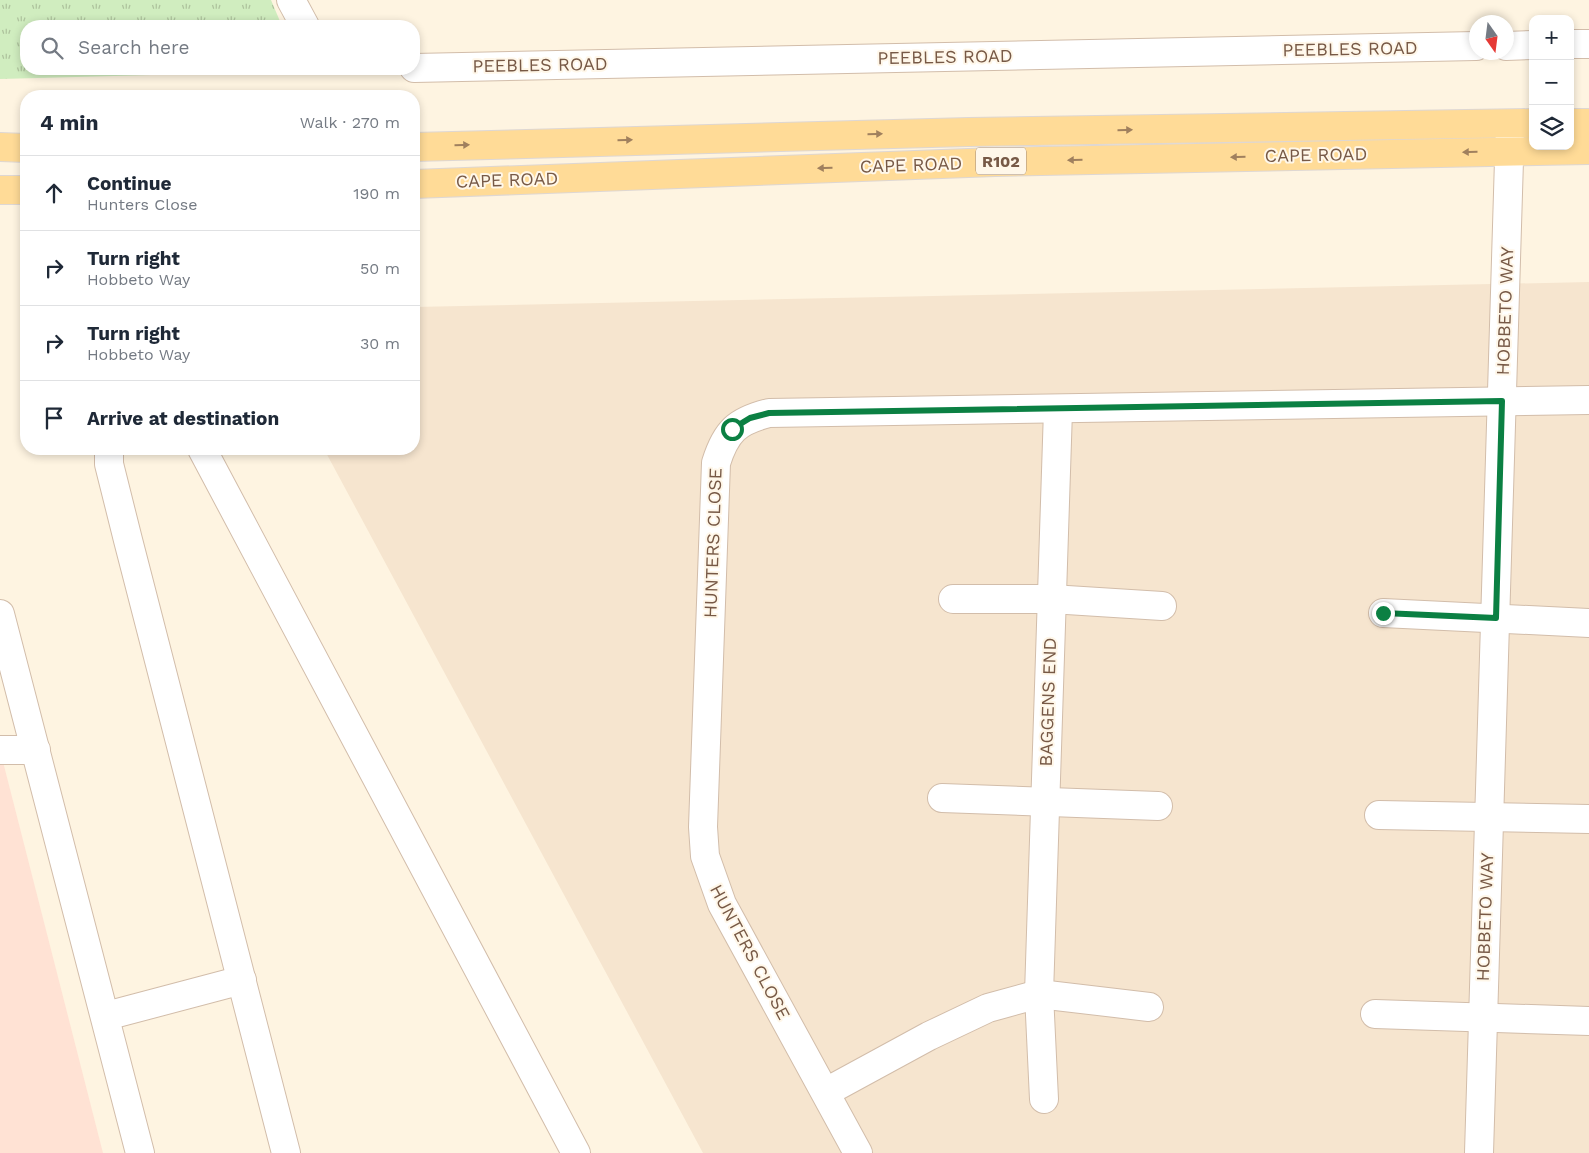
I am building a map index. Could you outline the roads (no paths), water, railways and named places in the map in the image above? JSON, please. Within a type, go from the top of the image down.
[{"type":"main road","points":[[1574,122],[1589,123]]},
{"type":"main road","name":"CAPE ROAD","points":[[420,147],[969,132],[1521,123]]},
{"type":"main road","points":[[0,147],[20,148]]},
{"type":"main road","name":"CAPE ROAD","points":[[420,184],[995,162],[1589,150]]},
{"type":"main road","points":[[0,190],[20,190]]},
{"type":"street","points":[[291,0],[302,20]]},
{"type":"street","points":[[1574,44],[1589,44]]},
{"type":"street","points":[[1514,46],[1529,45]]},
{"type":"street","name":"PEEBLES ROAD","points":[[420,68],[1469,46]]},
{"type":"street","name":"HOBBETO WAY","points":[[1479,1153],[1488,816],[1511,151],[1521,123]]},
{"type":"street","name":"HUNTERS CLOSE","points":[[858,1153],[722,904],[705,856],[703,818],[716,463],[722,444],[732,429],[744,421],[769,413],[1058,410],[1589,400]]},
{"type":"street","name":"BAGGENS END","points":[[1044,1099],[1039,994],[1058,410]]},
{"type":"street","points":[[109,455],[109,464],[286,1153]]},
{"type":"street","points":[[205,455],[576,1153]]},
{"type":"street","points":[[953,599],[1051,599],[1162,606]]},
{"type":"street","points":[[1383,613],[1589,623]]},
{"type":"street","points":[[0,614],[106,1016],[140,1153]]},
{"type":"street","points":[[0,750],[36,750]]},
{"type":"street","points":[[942,798],[1158,806]]},
{"type":"street","points":[[1379,815],[1589,819]]},
{"type":"street","points":[[106,1016],[242,980]]},
{"type":"street","points":[[826,1092],[929,1036],[988,1008],[1039,994],[1149,1007]]},
{"type":"street","points":[[1376,1014],[1589,1021]]}]
